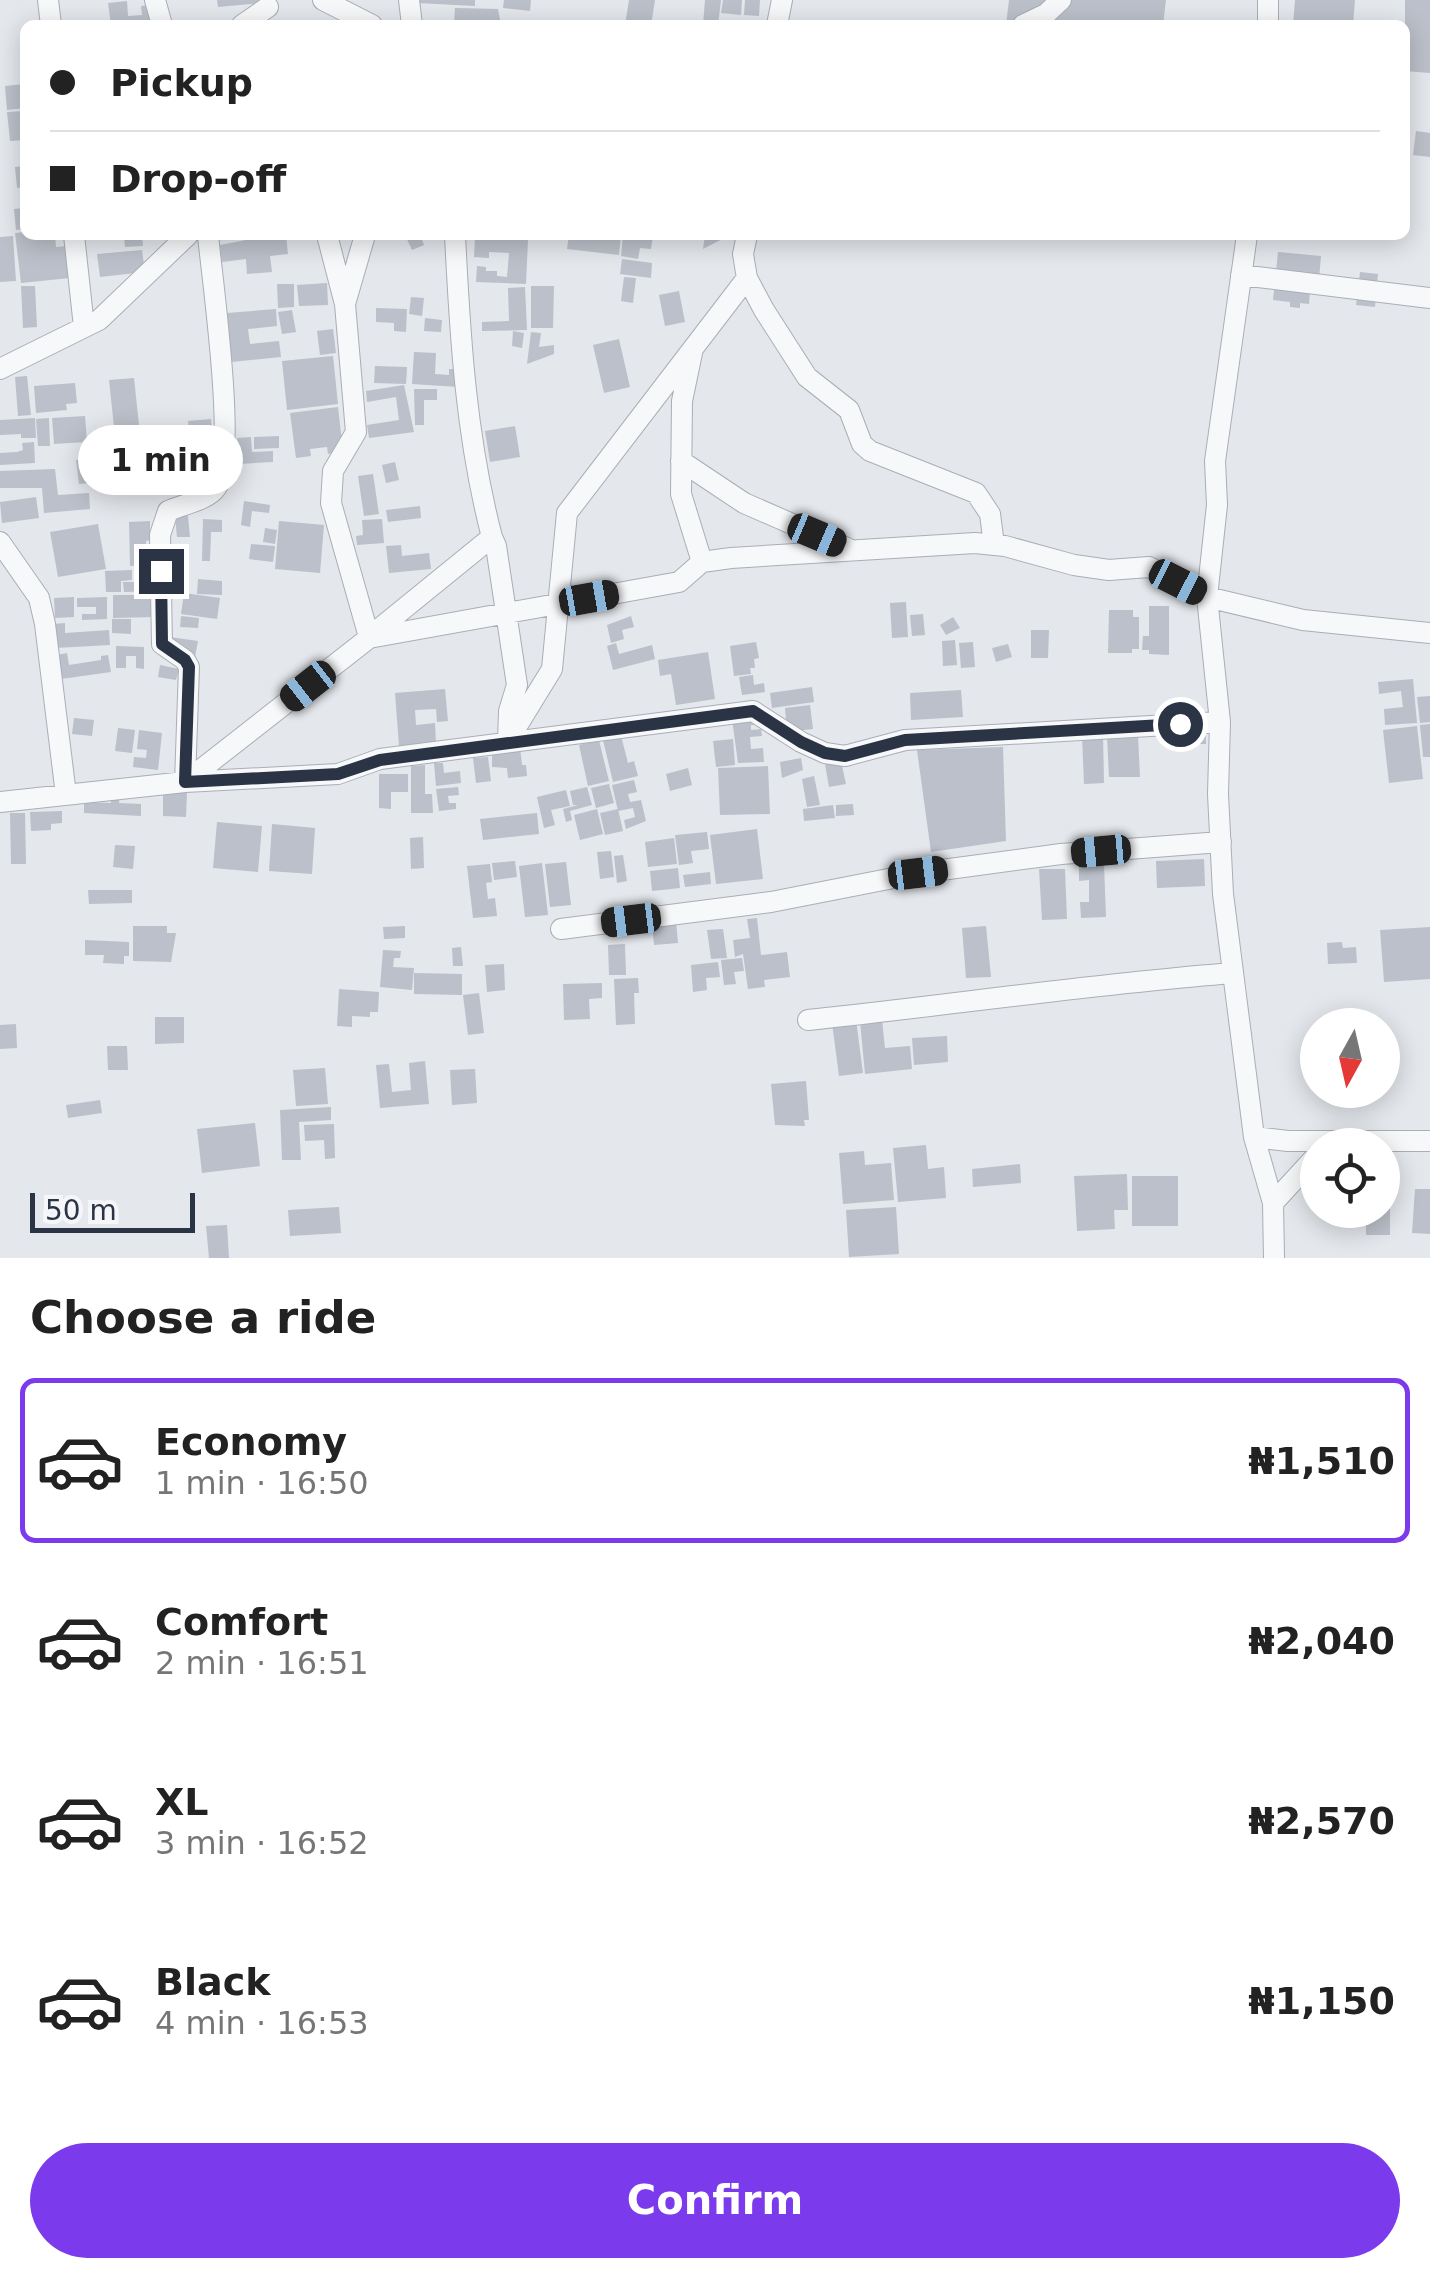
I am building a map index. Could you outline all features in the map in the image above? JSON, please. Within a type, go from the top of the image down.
[{"type":"street","points":[[323,0],[362,20]]},
{"type":"street","points":[[1033,20],[1061,0]]},
{"type":"street","points":[[75,240],[84,327]]},
{"type":"street","points":[[0,370],[100,320],[183,240]]},
{"type":"street","points":[[185,782],[189,667],[162,644],[160,535],[168,511],[218,486],[225,443],[208,240]]},
{"type":"street","points":[[328,240],[345,304],[356,432],[333,471],[331,503],[368,636],[492,536]]},
{"type":"street","points":[[345,304],[364,240]]},
{"type":"street","points":[[456,240],[476,476],[496,546],[517,685],[509,711],[508,741]]},
{"type":"street","points":[[746,240],[743,254],[747,278],[807,377],[849,410],[862,444],[886,459],[976,493],[990,514],[994,545]]},
{"type":"street","points":[[1246,240],[1215,461],[1217,505],[1207,597],[1220,722],[1220,842],[1254,1137],[1274,1203],[1274,1258]]},
{"type":"street","points":[[1241,276],[1430,298]]},
{"type":"street","points":[[508,741],[552,669],[568,513],[747,278]]},
{"type":"street","points":[[694,346],[682,401],[681,494],[702,562]]},
{"type":"street","points":[[681,461],[744,503],[853,550]]},
{"type":"street","points":[[0,542],[39,598],[46,624],[66,795]]},
{"type":"street","points":[[185,782],[370,638],[679,582],[702,562],[853,550],[994,545],[1109,570],[1148,567],[1207,597],[1303,620],[1430,633]]},
{"type":"street","points":[[0,802],[185,782],[338,774],[380,760],[753,711],[801,742],[825,753],[845,756],[905,740],[1220,722]]},
{"type":"street","points":[[561,929],[771,902],[918,873],[1061,854],[1220,842]]},
{"type":"street","points":[[808,1020],[919,1010],[1102,983],[1234,973]]},
{"type":"street","points":[[1254,1137],[1300,1143]]},
{"type":"street","points":[[1400,1143],[1430,1142]]},
{"type":"street","points":[[1274,1203],[1300,1173]]},
{"type":"building","points":[[217,0],[261,0],[261,3],[218,7]]},
{"type":"building","points":[[475,0],[475,6],[418,3]]},
{"type":"building","points":[[504,0],[531,0],[530,11],[503,8]]},
{"type":"building","points":[[629,0],[655,0],[652,20],[626,20]]},
{"type":"building","points":[[705,0],[721,0],[719,20],[703,20]]},
{"type":"building","points":[[723,0],[742,0],[741,15],[721,13]]},
{"type":"building","points":[[745,0],[760,0],[759,16],[744,15]]},
{"type":"building","points":[[1009,0],[1166,0],[1164,20],[1007,20]]},
{"type":"building","points":[[1295,0],[1355,0],[1353,20],[1293,20]]},
{"type":"building","points":[[1405,0],[1430,0],[1430,73],[1410,71],[1410,20],[1405,20]]},
{"type":"building","points":[[127,1],[128,16],[142,15],[141,6],[151,5],[153,20],[110,20],[108,3]]},
{"type":"building","points":[[455,8],[498,9],[500,20],[454,20]]},
{"type":"building","points":[[20,84],[20,109],[7,110],[5,86]]},
{"type":"building","points":[[20,111],[20,140],[10,141],[7,112]]},
{"type":"building","points":[[1416,131],[1430,133],[1430,157],[1413,155]]},
{"type":"building","points":[[20,166],[20,188],[17,188],[15,167]]},
{"type":"building","points":[[20,208],[20,230],[16,230],[14,209]]},
{"type":"building","points":[[20,232],[20,240],[55,240],[56,247],[67,246],[70,278],[21,283],[15,233]]},
{"type":"building","points":[[13,236],[16,281],[0,282],[0,237]]},
{"type":"building","points":[[124,240],[142,240],[143,246],[125,247]]},
{"type":"building","points":[[246,240],[287,240],[288,254],[270,256],[272,272],[247,274],[246,259],[222,262],[220,245]]},
{"type":"building","points":[[407,240],[422,240],[424,245],[412,250]]},
{"type":"building","points":[[475,240],[528,240],[526,284],[476,282],[477,266],[507,277],[509,253],[489,252],[489,258],[474,257]]},
{"type":"building","points":[[568,240],[620,240],[619,255],[567,249]]},
{"type":"building","points":[[623,240],[652,240],[651,249],[640,248],[638,259],[621,256]]},
{"type":"building","points":[[704,240],[720,240],[703,249]]},
{"type":"building","points":[[142,250],[145,272],[100,277],[97,254]]},
{"type":"building","points":[[1278,252],[1321,256],[1318,291],[1310,290],[1309,304],[1290,307],[1290,302],[1273,300]]},
{"type":"building","points":[[622,259],[652,263],[651,278],[620,274]]},
{"type":"building","points":[[1360,272],[1378,274],[1375,307],[1356,305]]},
{"type":"building","points":[[624,277],[636,278],[633,303],[621,301]]},
{"type":"building","points":[[327,283],[328,305],[299,306],[297,285]]},
{"type":"building","points":[[277,284],[294,284],[294,307],[278,308]]},
{"type":"building","points":[[21,286],[35,286],[37,327],[23,328]]},
{"type":"building","points":[[531,286],[554,286],[553,328],[531,328]]},
{"type":"building","points":[[525,287],[527,330],[482,331],[482,322],[509,321],[508,288]]},
{"type":"building","points":[[679,291],[685,322],[665,326],[659,295]]},
{"type":"building","points":[[411,297],[424,298],[422,316],[409,314]]},
{"type":"building","points":[[376,308],[407,309],[406,332],[394,331],[394,323],[376,322]]},
{"type":"building","points":[[276,309],[277,326],[248,329],[250,344],[279,341],[281,357],[231,362],[227,313]]},
{"type":"building","points":[[292,310],[296,332],[282,334],[278,312]]},
{"type":"building","points":[[425,318],[442,320],[441,332],[424,331]]},
{"type":"building","points":[[333,329],[336,353],[320,355],[317,331]]},
{"type":"building","points":[[513,331],[524,333],[522,348],[512,346]]},
{"type":"building","points":[[531,332],[541,333],[539,347],[554,345],[554,354],[527,364]]},
{"type":"building","points":[[619,339],[630,387],[604,393],[593,345]]},
{"type":"building","points":[[414,352],[436,353],[435,374],[449,375],[449,369],[459,369],[458,387],[412,384]]},
{"type":"building","points":[[333,356],[338,404],[287,410],[282,361]]},
{"type":"building","points":[[375,366],[407,367],[406,384],[374,383]]},
{"type":"building","points":[[27,376],[31,415],[18,416],[15,377]]},
{"type":"building","points":[[134,378],[139,425],[114,427],[109,380]]},
{"type":"building","points":[[75,383],[77,403],[66,404],[67,410],[36,413],[34,386]]},
{"type":"building","points":[[404,385],[414,432],[369,438],[367,425],[399,420],[396,397],[367,402],[366,391]]},
{"type":"building","points":[[414,389],[437,389],[437,400],[424,400],[424,425],[415,425]]},
{"type":"building","points":[[338,407],[343,451],[328,454],[327,447],[310,449],[311,456],[296,458],[290,413]]},
{"type":"building","points":[[85,416],[87,442],[54,444],[52,418]]},
{"type":"building","points":[[35,418],[36,438],[0,435],[0,420]]},
{"type":"building","points":[[49,418],[50,446],[38,446],[36,419]]},
{"type":"building","points":[[211,419],[213,443],[198,444],[198,435],[204,435],[204,431],[189,431],[188,421]]},
{"type":"building","points":[[515,426],[520,457],[490,462],[485,431]]},
{"type":"building","points":[[279,436],[279,448],[254,449],[254,437]]},
{"type":"building","points":[[251,437],[252,452],[273,451],[273,462],[239,464],[237,438]]},
{"type":"building","points":[[34,442],[35,463],[0,465],[0,453],[17,452],[23,450],[22,443]]},
{"type":"building","points":[[87,459],[90,483],[79,484],[76,460]]},
{"type":"building","points":[[395,462],[399,480],[386,483],[382,465]]},
{"type":"building","points":[[55,469],[58,495],[89,493],[90,509],[44,513],[42,488],[0,488],[0,471]]},
{"type":"building","points":[[373,474],[379,514],[364,516],[358,476]]},
{"type":"building","points":[[36,497],[39,518],[2,523],[0,502]]},
{"type":"building","points":[[244,501],[270,505],[269,513],[252,511],[250,527],[241,525]]},
{"type":"building","points":[[420,506],[421,518],[388,522],[386,510]]},
{"type":"building","points":[[188,516],[190,537],[177,537],[175,517]]},
{"type":"building","points":[[203,519],[222,520],[222,532],[211,532],[210,561],[202,561]]},
{"type":"building","points":[[382,519],[384,543],[357,545],[356,536],[363,535],[362,520]]},
{"type":"building","points":[[150,521],[146,549],[152,549],[153,565],[130,566],[129,522]]},
{"type":"building","points":[[279,521],[324,525],[320,573],[275,569]]},
{"type":"building","points":[[98,524],[106,569],[58,577],[50,532]]},
{"type":"building","points":[[265,528],[277,530],[275,544],[263,542]]},
{"type":"building","points":[[251,544],[275,546],[273,562],[249,559]]},
{"type":"building","points":[[401,545],[402,556],[429,553],[431,569],[389,573],[386,546]]},
{"type":"building","points":[[156,568],[157,591],[124,592],[123,582],[136,582],[135,569]]},
{"type":"building","points":[[132,570],[132,580],[121,581],[121,592],[106,592],[105,571]]},
{"type":"building","points":[[198,579],[222,581],[222,595],[197,594]]},
{"type":"building","points":[[184,593],[220,598],[217,619],[181,614]]},
{"type":"building","points":[[113,595],[154,595],[154,617],[113,618]]},
{"type":"building","points":[[74,597],[74,617],[55,618],[54,598]]},
{"type":"building","points":[[107,597],[107,619],[82,620],[82,614],[96,614],[96,607],[77,607],[77,598]]},
{"type":"building","points":[[906,602],[908,637],[892,638],[890,603]]},
{"type":"building","points":[[1149,606],[1169,606],[1169,655],[1142,650],[1143,636],[1149,636]]},
{"type":"building","points":[[1109,610],[1133,610],[1133,617],[1139,617],[1139,649],[1132,649],[1132,653],[1108,653]]},
{"type":"building","points":[[923,614],[925,635],[912,636],[910,615]]},
{"type":"building","points":[[181,616],[199,618],[198,628],[180,627]]},
{"type":"building","points":[[631,616],[634,627],[622,630],[624,639],[611,643],[607,625]]},
{"type":"building","points":[[953,617],[960,628],[946,635],[940,625]]},
{"type":"building","points":[[112,619],[131,619],[131,634],[112,633]]},
{"type":"building","points":[[65,623],[65,633],[109,630],[110,645],[55,648],[53,624]]},
{"type":"building","points":[[1031,630],[1049,630],[1048,658],[1031,658]]},
{"type":"building","points":[[170,637],[198,641],[195,657],[168,653]]},
{"type":"building","points":[[955,640],[957,665],[943,666],[942,641]]},
{"type":"building","points":[[756,642],[759,658],[754,659],[755,668],[750,668],[751,674],[734,676],[730,646]]},
{"type":"building","points":[[973,642],[975,667],[961,668],[959,643]]},
{"type":"building","points":[[616,643],[619,654],[652,645],[655,659],[613,670],[607,646]]},
{"type":"building","points":[[1008,644],[1012,657],[996,662],[992,648]]},
{"type":"building","points":[[116,646],[144,647],[144,669],[136,668],[136,656],[126,656],[126,668],[116,668]]},
{"type":"building","points":[[708,652],[715,699],[676,705],[671,674],[660,676],[658,660]]},
{"type":"building","points":[[67,653],[69,665],[101,660],[101,656],[108,655],[111,672],[61,679],[57,655]]},
{"type":"building","points":[[160,665],[179,669],[176,680],[158,677]]},
{"type":"building","points":[[753,675],[754,685],[764,683],[765,692],[742,695],[739,677]]},
{"type":"building","points":[[1413,679],[1417,723],[1385,725],[1384,709],[1403,707],[1401,691],[1379,694],[1378,682]]},
{"type":"building","points":[[812,687],[814,702],[772,708],[770,693]]},
{"type":"building","points":[[445,689],[448,721],[437,722],[436,709],[415,710],[416,725],[435,723],[436,743],[399,746],[395,693]]},
{"type":"building","points":[[961,690],[963,717],[911,720],[910,693]]},
{"type":"building","points":[[1430,696],[1430,722],[1420,723],[1417,697]]},
{"type":"building","points":[[810,705],[813,729],[787,732],[785,708]]},
{"type":"building","points":[[74,718],[94,720],[92,736],[72,734]]},
{"type":"building","points":[[759,718],[759,725],[751,725],[751,730],[761,729],[762,736],[750,737],[751,749],[763,748],[764,762],[738,763],[732,719]]},
{"type":"building","points":[[1430,724],[1430,757],[1423,757],[1420,725]]},
{"type":"building","points":[[1417,726],[1423,779],[1389,783],[1383,730]]},
{"type":"building","points":[[118,728],[135,730],[132,753],[115,751]]},
{"type":"building","points":[[139,730],[162,733],[158,770],[133,767],[134,757],[146,758],[147,750],[137,749]]},
{"type":"building","points":[[1173,730],[1206,730],[1206,744],[1174,744]]},
{"type":"building","points":[[620,732],[628,763],[634,761],[638,776],[613,782],[602,736]]},
{"type":"building","points":[[1103,734],[1104,783],[1084,784],[1082,735]]},
{"type":"building","points":[[1107,736],[1138,736],[1140,777],[1109,777]]},
{"type":"building","points":[[733,739],[735,765],[716,767],[713,741]]},
{"type":"building","points":[[599,740],[609,781],[588,786],[579,745]]},
{"type":"building","points":[[492,746],[520,747],[527,776],[508,778],[507,768],[492,767]]},
{"type":"building","points":[[1003,747],[1006,841],[931,852],[917,750]]},
{"type":"building","points":[[488,757],[491,781],[476,783],[473,758]]},
{"type":"building","points":[[801,758],[803,770],[782,778],[780,762]]},
{"type":"building","points":[[841,761],[846,784],[829,787],[825,764]]},
{"type":"building","points":[[434,763],[443,763],[444,773],[460,771],[461,783],[436,786]]},
{"type":"building","points":[[425,765],[425,794],[432,794],[433,813],[411,813],[411,766]]},
{"type":"building","points":[[768,766],[770,814],[720,815],[718,768]]},
{"type":"building","points":[[688,768],[692,785],[670,791],[666,774]]},
{"type":"building","points":[[379,774],[408,774],[408,792],[391,792],[391,809],[379,808]]},
{"type":"building","points":[[814,776],[820,805],[807,807],[802,779]]},
{"type":"building","points":[[634,780],[637,792],[628,794],[630,802],[641,800],[646,821],[626,829],[624,820],[635,817],[633,808],[618,811],[612,785]]},
{"type":"building","points":[[609,784],[614,803],[596,808],[591,788]]},
{"type":"building","points":[[458,787],[459,795],[448,796],[449,803],[456,803],[456,809],[439,811],[436,789]]},
{"type":"building","points":[[587,787],[592,805],[570,811],[572,820],[566,822],[563,809],[578,805],[573,805],[570,791]]},
{"type":"building","points":[[566,790],[570,806],[551,810],[555,825],[544,828],[537,797]]},
{"type":"building","points":[[163,791],[187,792],[186,817],[163,816]]},
{"type":"building","points":[[111,793],[120,794],[119,803],[141,804],[141,816],[84,813],[84,802],[111,803]]},
{"type":"building","points":[[853,804],[854,815],[836,816],[836,805]]},
{"type":"building","points":[[833,805],[835,818],[804,821],[803,809]]},
{"type":"building","points":[[597,809],[603,834],[580,840],[574,815]]},
{"type":"building","points":[[618,809],[623,831],[605,835],[600,813]]},
{"type":"building","points":[[62,811],[62,823],[51,824],[51,830],[31,831],[30,812]]},
{"type":"building","points":[[10,813],[25,813],[26,864],[11,864]]},
{"type":"building","points":[[537,813],[539,834],[483,840],[480,819]]},
{"type":"building","points":[[217,822],[262,826],[258,872],[213,868]]},
{"type":"building","points":[[272,824],[315,828],[312,874],[269,871]]},
{"type":"building","points":[[757,829],[763,879],[716,884],[710,835]]},
{"type":"building","points":[[707,832],[709,849],[691,851],[693,863],[679,865],[675,835]]},
{"type":"building","points":[[423,837],[424,868],[411,869],[410,838]]},
{"type":"building","points":[[674,838],[677,864],[648,867],[645,842]]},
{"type":"building","points":[[115,845],[135,846],[133,869],[113,867]]},
{"type":"building","points":[[611,851],[614,877],[600,879],[597,852]]},
{"type":"building","points":[[623,855],[627,881],[617,883],[614,856]]},
{"type":"building","points":[[1204,859],[1205,886],[1157,888],[1156,861]]},
{"type":"building","points":[[515,861],[517,877],[494,880],[492,863]]},
{"type":"building","points":[[566,862],[571,905],[550,907],[545,864]]},
{"type":"building","points":[[542,863],[548,915],[525,917],[519,866]]},
{"type":"building","points":[[490,864],[492,882],[486,883],[488,899],[495,898],[497,916],[473,918],[467,866]]},
{"type":"building","points":[[1104,864],[1106,917],[1081,918],[1080,902],[1089,902],[1089,880],[1079,881],[1079,865]]},
{"type":"building","points":[[678,868],[680,888],[652,891],[650,871]]},
{"type":"building","points":[[1039,869],[1065,869],[1067,919],[1042,920]]},
{"type":"building","points":[[710,872],[711,884],[685,887],[683,875]]},
{"type":"building","points":[[88,890],[132,890],[132,903],[89,904]]},
{"type":"building","points":[[757,918],[761,955],[787,952],[790,977],[764,980],[765,987],[748,989],[743,954],[735,957],[733,940],[750,938],[747,919]]},
{"type":"building","points":[[676,921],[678,943],[654,945],[652,923]]},
{"type":"building","points":[[133,926],[167,926],[167,933],[176,933],[171,962],[133,961]]},
{"type":"building","points":[[405,926],[405,938],[384,939],[383,927]]},
{"type":"building","points":[[986,926],[991,977],[966,978],[962,928]]},
{"type":"building","points":[[1430,927],[1430,979],[1384,982],[1380,930]]},
{"type":"building","points":[[723,929],[727,958],[711,959],[707,930]]},
{"type":"building","points":[[85,940],[129,942],[129,956],[124,956],[124,964],[103,963],[104,955],[85,955]]},
{"type":"building","points":[[1342,942],[1343,948],[1356,947],[1357,963],[1328,964],[1327,943]]},
{"type":"building","points":[[625,944],[626,975],[609,975],[608,945]]},
{"type":"building","points":[[461,947],[463,966],[453,966],[452,948]]},
{"type":"building","points":[[383,950],[401,951],[400,958],[394,958],[393,967],[414,968],[412,990],[380,987]]},
{"type":"building","points":[[742,958],[744,971],[734,972],[736,984],[724,985],[721,960]]},
{"type":"building","points":[[718,962],[720,977],[706,978],[707,990],[693,992],[691,965]]},
{"type":"building","points":[[504,964],[505,990],[487,992],[485,965]]},
{"type":"building","points":[[414,973],[462,974],[462,995],[414,994]]},
{"type":"building","points":[[638,978],[639,993],[634,993],[635,1024],[616,1025],[614,979]]},
{"type":"building","points":[[602,983],[602,998],[589,999],[590,1019],[564,1020],[563,984]]},
{"type":"building","points":[[339,989],[379,992],[378,1012],[370,1012],[370,1017],[352,1016],[352,1027],[337,1026]]},
{"type":"building","points":[[479,993],[484,1033],[468,1035],[463,995]]},
{"type":"building","points":[[155,1017],[184,1017],[184,1043],[155,1044]]},
{"type":"building","points":[[856,1020],[863,1073],[839,1076],[832,1023]]},
{"type":"building","points":[[882,1020],[885,1048],[910,1046],[912,1069],[865,1074],[860,1021]]},
{"type":"building","points":[[16,1024],[17,1048],[0,1049],[0,1025]]},
{"type":"building","points":[[947,1036],[948,1062],[914,1065],[912,1038]]},
{"type":"building","points":[[107,1046],[127,1046],[128,1070],[108,1070]]},
{"type":"building","points":[[425,1061],[429,1104],[380,1108],[376,1065],[389,1064],[392,1092],[411,1090],[409,1063]]},
{"type":"building","points":[[325,1068],[328,1104],[296,1106],[293,1070]]},
{"type":"building","points":[[475,1069],[477,1103],[452,1105],[450,1070]]},
{"type":"building","points":[[806,1081],[809,1120],[804,1120],[805,1126],[775,1125],[771,1084]]},
{"type":"building","points":[[100,1100],[102,1113],[68,1118],[66,1105]]},
{"type":"building","points":[[331,1107],[331,1120],[299,1122],[301,1160],[282,1160],[280,1110]]},
{"type":"building","points":[[255,1123],[260,1166],[202,1173],[197,1129]]},
{"type":"building","points":[[334,1124],[335,1158],[325,1159],[324,1140],[305,1141],[304,1125]]},
{"type":"building","points":[[926,1145],[928,1169],[944,1167],[946,1198],[898,1202],[893,1148]]},
{"type":"building","points":[[864,1151],[865,1165],[891,1163],[894,1200],[843,1204],[839,1153]]},
{"type":"building","points":[[1020,1164],[1021,1183],[973,1187],[972,1169]]},
{"type":"building","points":[[1127,1174],[1128,1210],[1114,1210],[1115,1229],[1077,1231],[1074,1176]]},
{"type":"building","points":[[1132,1176],[1178,1176],[1178,1226],[1132,1226]]},
{"type":"building","points":[[1415,1189],[1430,1189],[1430,1234],[1412,1233]]},
{"type":"building","points":[[339,1207],[341,1233],[290,1236],[288,1210]]},
{"type":"building","points":[[896,1207],[899,1254],[849,1257],[846,1210]]},
{"type":"building","points":[[227,1225],[229,1258],[209,1258],[206,1226]]},
{"type":"building","points":[[1366,1228],[1390,1228],[1390,1235],[1366,1235]]},
{"type":"route","points":[[161,571],[162,644],[189,667],[185,782],[338,774],[380,760],[753,711],[801,742],[825,753],[845,756],[905,740],[1180,724]]}]
